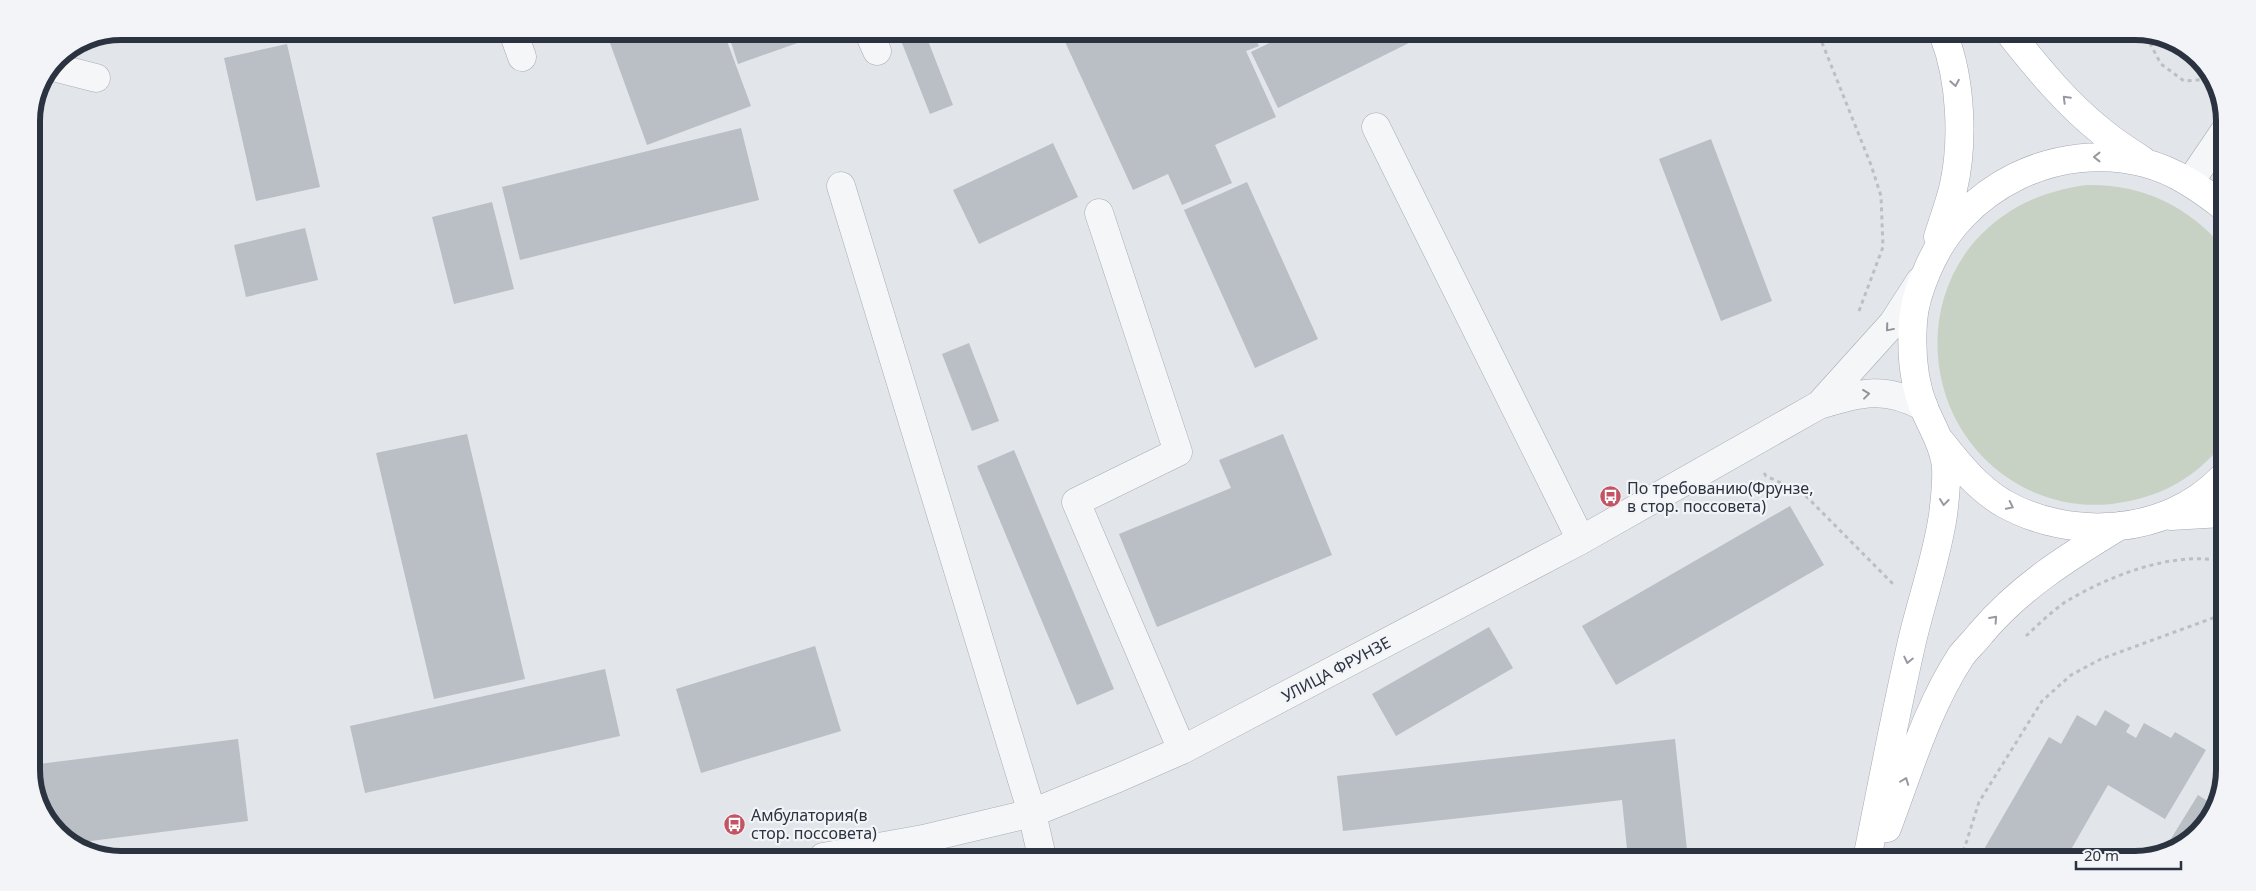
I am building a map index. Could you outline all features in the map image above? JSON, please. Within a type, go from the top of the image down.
[{"type":"main road","points":[[1869,851],[1913,638],[1936,549],[1943,516],[1946,488],[1946,464],[1916,384],[1912,352],[1913,319],[1920,288],[1932,257],[1953,187],[1960,121],[1956,86],[1945,40]]},
{"type":"main road","points":[[2015,40],[2036,67],[2065,98],[2100,131],[2145,163]]},
{"type":"main road","points":[[1932,257],[1949,231],[1970,207],[1995,188],[2022,173],[2052,162],[2082,158],[2114,157],[2145,163],[2173,173],[2202,189],[2216,200]]},
{"type":"main road","points":[[1937,437],[1957,464],[1978,485],[2003,502],[2030,516],[2059,524],[2089,528],[2119,526],[2162,516],[2216,514]]},
{"type":"main road","points":[[2162,516],[2192,501],[2216,483]]},
{"type":"main road","points":[[1879,851],[1920,740],[1939,695],[1962,656],[2004,607],[2034,580],[2067,557],[2119,526]]},
{"type":"street","points":[[60,69],[96,78]]},
{"type":"street","points":[[1376,127],[1581,540]]},
{"type":"street","points":[[2190,182],[2216,144]]},
{"type":"street","points":[[841,186],[1032,813],[1041,851]]},
{"type":"street","points":[[1100,213],[1178,452],[1076,502],[1182,750]]},
{"type":"street","points":[[1819,405],[1893,323],[1912,295],[1932,257]]},
{"type":"street","points":[[1819,405],[1849,396],[1888,393],[1906,397],[1924,407]]},
{"type":"street","name":"УЛИЦА ФРУНЗЕ","points":[[857,851],[924,839],[1032,813],[1182,750],[1581,540],[1819,405]]},
{"type":"path","points":[[1821,40],[1871,165],[1880,196],[1883,247],[1856,319]]},
{"type":"path","points":[[2149,42],[2161,64],[2184,81],[2204,80]]},
{"type":"path","points":[[1748,445],[1766,476],[1803,493],[1899,589]]},
{"type":"path","points":[[1964,851],[1979,802],[2042,701],[2071,675],[2100,660],[2216,617]]},
{"type":"green space","points":[[2087,185],[2107,186],[2145,193],[2179,209],[2195,220],[2216,239],[2216,451],[2202,465],[2179,482],[2152,495],[2138,499],[2098,505],[2071,503],[2045,497],[2021,486],[1987,461],[1961,429],[1945,393],[1938,354],[1940,314],[1952,276],[1974,242],[2006,214],[2035,198]]},
{"type":"building","points":[[609,40],[727,40],[751,106],[647,145]]},
{"type":"building","points":[[730,40],[806,40],[738,64]]},
{"type":"building","points":[[901,40],[928,40],[953,105],[930,114]]},
{"type":"building","points":[[1064,40],[1256,40],[1259,46],[1246,51],[1276,117],[1215,145],[1232,183],[1182,205],[1168,174],[1133,190]]},
{"type":"building","points":[[1276,40],[1415,40],[1278,108],[1251,52]]},
{"type":"building","points":[[287,44],[320,187],[256,201],[224,58]]},
{"type":"building","points":[[741,128],[759,200],[520,260],[502,187]]},
{"type":"building","points":[[1711,139],[1772,301],[1721,321],[1659,159]]},
{"type":"building","points":[[1053,143],[1078,197],[979,244],[953,190]]},
{"type":"building","points":[[1247,182],[1318,339],[1255,368],[1184,210]]},
{"type":"building","points":[[492,202],[514,289],[454,304],[432,217]]},
{"type":"building","points":[[305,228],[318,280],[246,297],[234,245]]},
{"type":"building","points":[[969,343],[999,421],[972,431],[942,354]]},
{"type":"building","points":[[467,434],[525,679],[434,699],[376,453]]},
{"type":"building","points":[[1283,434],[1332,555],[1157,627],[1119,534],[1231,488],[1219,460]]},
{"type":"building","points":[[1014,450],[1114,689],[1077,705],[977,466]]},
{"type":"building","points":[[1790,506],[1824,565],[1616,685],[1582,626]]},
{"type":"building","points":[[1489,627],[1513,668],[1396,736],[1372,694]]},
{"type":"building","points":[[815,646],[841,731],[701,773],[676,689]]},
{"type":"building","points":[[605,669],[620,736],[365,793],[350,726]]},
{"type":"building","points":[[2105,710],[2130,725],[2126,732],[2136,738],[2144,723],[2171,738],[2175,732],[2206,750],[2165,819],[2108,785],[2070,851],[1983,851],[2049,737],[2061,744],[2077,715],[2096,726]]},
{"type":"building","points":[[238,739],[248,821],[85,842],[64,827],[48,806],[42,786],[40,764]]},
{"type":"building","points":[[1675,739],[1687,851],[1627,851],[1622,800],[1343,831],[1337,776]]},
{"type":"building","points":[[2198,795],[2209,802],[2192,827],[2168,843]]},
{"type":"place","name":"По требованию(Фрунзе, в стор. поссовета)","points":[[1611,497]]},
{"type":"place","name":"Амбулатория(в стор. поссовета)","points":[[735,824]]}]
